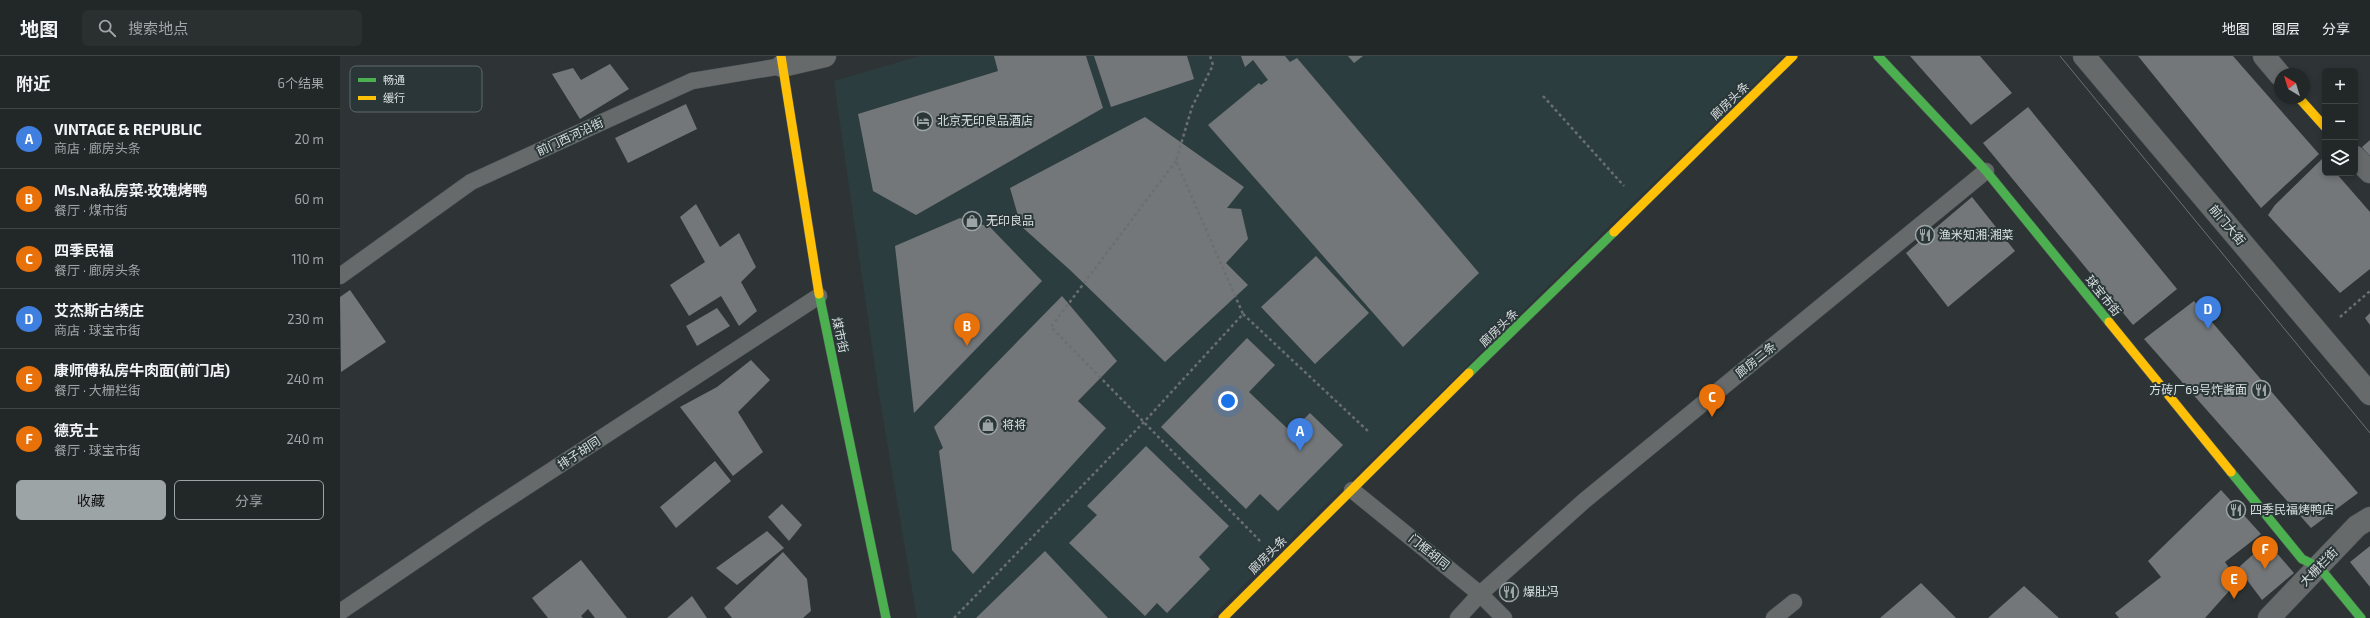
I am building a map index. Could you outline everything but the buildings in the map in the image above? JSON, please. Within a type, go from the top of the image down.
[{"type":"street","name":"前门西河沿街","points":[[781,61],[825,56]]},
{"type":"street","name":"廊房头条","points":[[1223,618],[1390,451],[1793,56]]},
{"type":"street","name":"球宝市街","points":[[1878,56],[1986,171],[2310,563],[2361,618]]},
{"type":"street","name":"前门大街","points":[[2084,56],[2370,394]]},
{"type":"street","points":[[2264,56],[2274,68]]},
{"type":"street","name":"煤市街","points":[[781,61],[819,296],[886,618]]},
{"type":"street","points":[[2304,104],[2322,124]]},
{"type":"street","points":[[2358,160],[2370,172]]},
{"type":"street","name":"大栅栏街","points":[[2269,618],[2310,563],[2357,526],[2370,518]]},
{"type":"lane","name":"前门西河沿街","points":[[340,276],[471,182],[692,81],[781,61]]},
{"type":"lane","name":"廊房二条","points":[[1458,618],[1480,594],[1584,501],[1986,171]]},
{"type":"lane","name":"排子胡同","points":[[340,612],[480,517],[819,296]]},
{"type":"lane","name":"门框胡同","points":[[1352,490],[1480,594],[1504,618]]},
{"type":"lane","points":[[1774,618],[1794,602]]},
{"type":"path","points":[[1210,56],[1213,65],[1192,107],[1176,161],[1051,327],[1143,423],[1280,561]]},
{"type":"path","points":[[1543,96],[1641,205]]},
{"type":"path","points":[[1176,161],[1244,314],[1390,451]]},
{"type":"path","points":[[2320,334],[2370,291]]},
{"type":"path","points":[[954,618],[1143,423],[1244,314]]},
{"type":"shaded area","points":[[920,56],[1783,56],[1210,618],[917,618],[879,394],[834,81]]},
{"type":"tram line","points":[[2060,56],[2370,433]]},
{"type":"traffic: fast","points":[[1878,56],[1986,171],[2109,322]]},
{"type":"traffic: fast","points":[[1469,373],[1614,232]]},
{"type":"traffic: fast","points":[[819,294],[886,618]]},
{"type":"traffic: fast","points":[[2231,472],[2302,559],[2319,567],[2361,618]]},
{"type":"traffic: slow","points":[[781,56],[819,294]]},
{"type":"traffic: slow","points":[[1614,232],[1793,56]]},
{"type":"traffic: slow","points":[[2304,104],[2322,124]]},
{"type":"traffic: slow","points":[[2109,322],[2231,472]]},
{"type":"traffic: slow","points":[[1223,618],[1469,373]]},
{"type":"place","name":"北京无印良品酒店","points":[[923,121]]},
{"type":"place","name":"无印良品","points":[[972,221]]},
{"type":"place","name":"渔米知湘·湘菜","points":[[1925,235]]},
{"type":"place","name":"艾杰斯古绣庄","points":[[2208,329]]},
{"type":"place","name":"Ms.Na私房菜·玫瑰烤鸭","points":[[967,346]]},
{"type":"place","name":"方砖厂69号炸酱面","points":[[2261,390]]},
{"type":"place","name":"四季民福","points":[[1712,417]]},
{"type":"place","name":"将将","points":[[988,425]]},
{"type":"place","name":"VINTAGE & REPUBLIC","points":[[1300,451]]},
{"type":"place","name":"四季民福烤鸭店","points":[[2236,510]]},
{"type":"place","name":"德克士","points":[[2265,569]]},
{"type":"place","name":"爆肚冯","points":[[1509,592]]},
{"type":"place","name":"康师傅私房牛肉面(前门店)","points":[[2234,599]]}]
